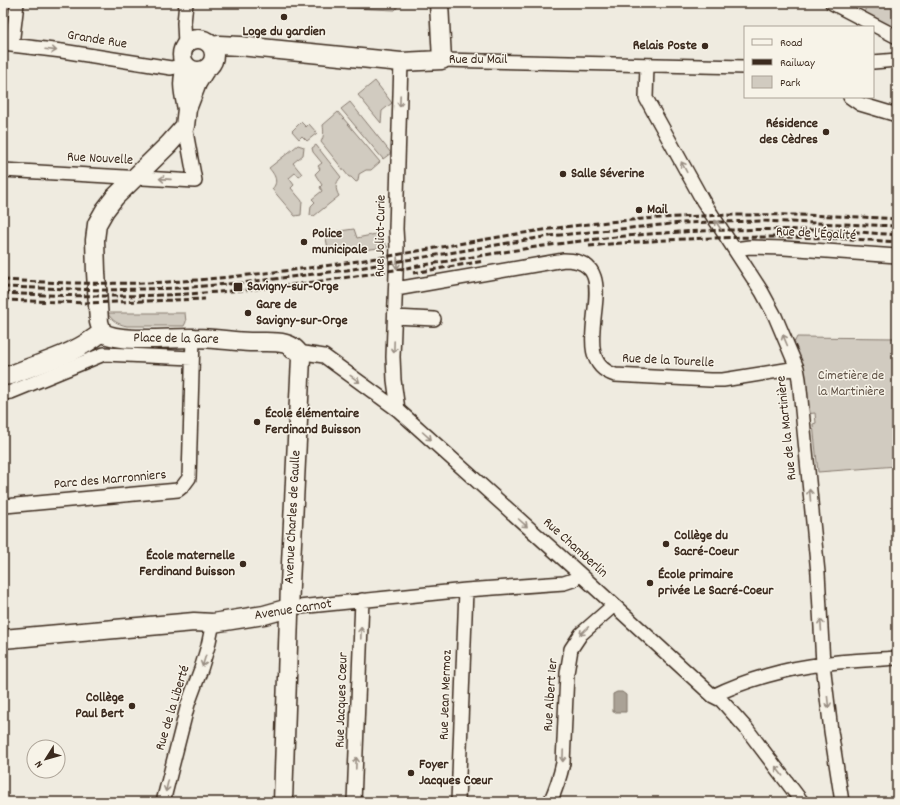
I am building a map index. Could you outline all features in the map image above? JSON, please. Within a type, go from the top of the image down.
[{"type":"street","points":[[8,44],[16,3]]},
{"type":"street","points":[[185,44],[184,23],[186,3]]},
{"type":"street","points":[[439,3],[442,60]]},
{"type":"street","points":[[832,3],[897,37]]},
{"type":"street","points":[[3,376],[69,353],[90,342],[102,332],[98,322],[95,240],[97,224],[108,205],[169,144],[186,118],[197,83],[205,70],[210,66],[214,56],[211,46],[203,40],[198,39],[189,41],[182,49],[182,55],[186,66],[195,71],[205,70]]},
{"type":"street","name":"Grande Rue","points":[[8,44],[171,68],[186,66]]},
{"type":"street","name":"Rue du Mail","points":[[211,46],[219,44],[401,62],[442,60],[744,66]]},
{"type":"street","points":[[874,62],[897,60]]},
{"type":"street","name":"Rue Joliot-Curie","points":[[398,410],[394,380],[397,246],[396,224],[401,62]]},
{"type":"street","name":"Rue de la Martinière","points":[[647,65],[646,98],[703,201],[762,292],[775,316],[797,368],[818,573],[824,664],[831,731],[842,802]]},
{"type":"street","points":[[186,66],[182,81],[186,118]]},
{"type":"street","points":[[851,98],[860,104],[897,115]]},
{"type":"street","name":"Rue Nouvelle","points":[[3,170],[195,181],[186,118]]},
{"type":"street","name":"Rue de l'Égalité","points":[[734,249],[750,247],[784,248],[897,256]]},
{"type":"street","name":"Rue de la Tourelle","points":[[396,289],[571,260],[579,262],[590,268],[596,281],[592,351],[598,364],[609,373],[615,375],[710,380],[744,377],[797,368]]},
{"type":"street","points":[[395,317],[434,319]]},
{"type":"street","name":"Place de la Gare","points":[[102,332],[111,337],[124,338],[193,338],[285,343],[293,354]]},
{"type":"street","name":"Parc des Marronniers","points":[[5,506],[178,490],[184,486],[189,478],[193,338]]},
{"type":"street","name":"Place de la Gare","points":[[252,342],[271,350],[293,354]]},
{"type":"street","points":[[3,393],[11,392],[104,354],[192,358]]},
{"type":"street","name":"Rue Chamberlin","points":[[293,354],[324,356],[398,410],[580,574],[712,696],[721,700],[746,728],[802,802]]},
{"type":"street","name":"Avenue Charles de Gaulle","points":[[283,802],[288,683],[289,608],[301,358],[293,354]]},
{"type":"street","name":"Avenue Carnot","points":[[3,639],[194,622],[213,623],[264,615],[289,608],[466,590],[564,583],[573,580],[580,574]]},
{"type":"street","name":"Rue Jean Mermoz","points":[[458,802],[466,590]]},
{"type":"street","name":"Rue Jacques Cœur","points":[[354,802],[362,600]]},
{"type":"street","name":"Rue Albert 1er","points":[[550,802],[558,784],[563,763],[567,673],[571,649],[581,634],[614,605]]},
{"type":"street","name":"Rue de la Liberté","points":[[163,802],[188,704],[205,658],[213,623]]},
{"type":"street","points":[[712,696],[736,686],[774,674],[824,664],[897,658]]},
{"type":"green space","points":[[322,3],[397,3],[397,8],[395,10],[328,7]]},
{"type":"green space","points":[[866,3],[897,3],[897,34],[864,17]]},
{"type":"green space","points":[[375,81],[392,103],[382,111],[381,123],[358,95]]},
{"type":"green space","points":[[350,102],[391,153],[383,159],[341,109]]},
{"type":"green space","points":[[338,112],[380,162],[371,170],[366,170],[359,174],[358,181],[356,182],[349,177],[321,142],[324,134],[323,125]]},
{"type":"green space","points":[[301,122],[306,127],[309,124],[317,133],[307,141],[302,136],[299,139],[292,131]]},
{"type":"green space","points":[[298,145],[304,147],[303,155],[293,163],[302,174],[299,176],[295,173],[289,178],[294,185],[291,188],[302,201],[301,215],[295,216],[272,189],[276,181],[269,168]]},
{"type":"green space","points":[[316,145],[341,177],[336,186],[339,196],[314,216],[310,215],[311,206],[315,202],[312,199],[322,191],[320,187],[322,185],[315,174],[320,169],[318,166],[322,163],[313,152],[312,148]]},
{"type":"green space","points":[[354,229],[357,238],[376,234],[388,247],[329,254],[325,233]]},
{"type":"green space","points":[[107,313],[185,313],[186,322],[184,326],[127,326],[116,322]]},
{"type":"green space","name":"Cimetière de la Martinière","points":[[797,337],[897,338],[897,466],[818,472],[813,424],[816,423],[815,413],[805,414],[802,372],[794,343]]},
{"type":"shaded area","points":[[622,692],[626,695],[626,712],[613,712],[613,694]]},
{"type":"railway","points":[[3,280],[57,283],[147,283],[224,278],[339,264],[569,226],[644,219],[752,215],[897,219]]},
{"type":"railway","points":[[3,287],[105,290],[179,288],[241,283],[347,270],[550,236],[681,223],[760,221],[897,226]]},
{"type":"railway","points":[[3,293],[71,296],[138,296],[206,293],[273,287],[317,282],[538,247],[660,233],[727,230],[796,230],[863,232],[897,235]]},
{"type":"railway","points":[[589,246],[666,240],[743,237],[858,239],[897,242]]},
{"type":"railway","points":[[413,273],[484,261]]},
{"type":"railway","points":[[3,300],[86,303],[205,299]]},
{"type":"place","name":"Loge du gardien","points":[[284,17]]},
{"type":"place","name":"Relais Poste","points":[[705,46]]},
{"type":"place","name":"Résidence des Cèdres","points":[[826,132]]},
{"type":"place","name":"Salle Séverine","points":[[563,174]]},
{"type":"place","name":"Mail","points":[[639,210]]},
{"type":"place","name":"Police municipale","points":[[304,242]]},
{"type":"place","name":"Savigny-sur-Orge","points":[[238,287]]},
{"type":"place","name":"Gare de Savigny-sur-Orge","points":[[248,313]]},
{"type":"place","name":"École élémentaire Ferdinand Buisson","points":[[257,422]]},
{"type":"place","name":"Collège du Sacré-Coeur","points":[[666,544]]},
{"type":"place","name":"École maternelle Ferdinand Buisson","points":[[243,564]]},
{"type":"place","name":"École primaire privée Le Sacré-Coeur","points":[[650,583]]},
{"type":"place","name":"Collège Paul Bert","points":[[132,706]]},
{"type":"place","name":"Foyer Jacques Cœur","points":[[411,773]]}]
